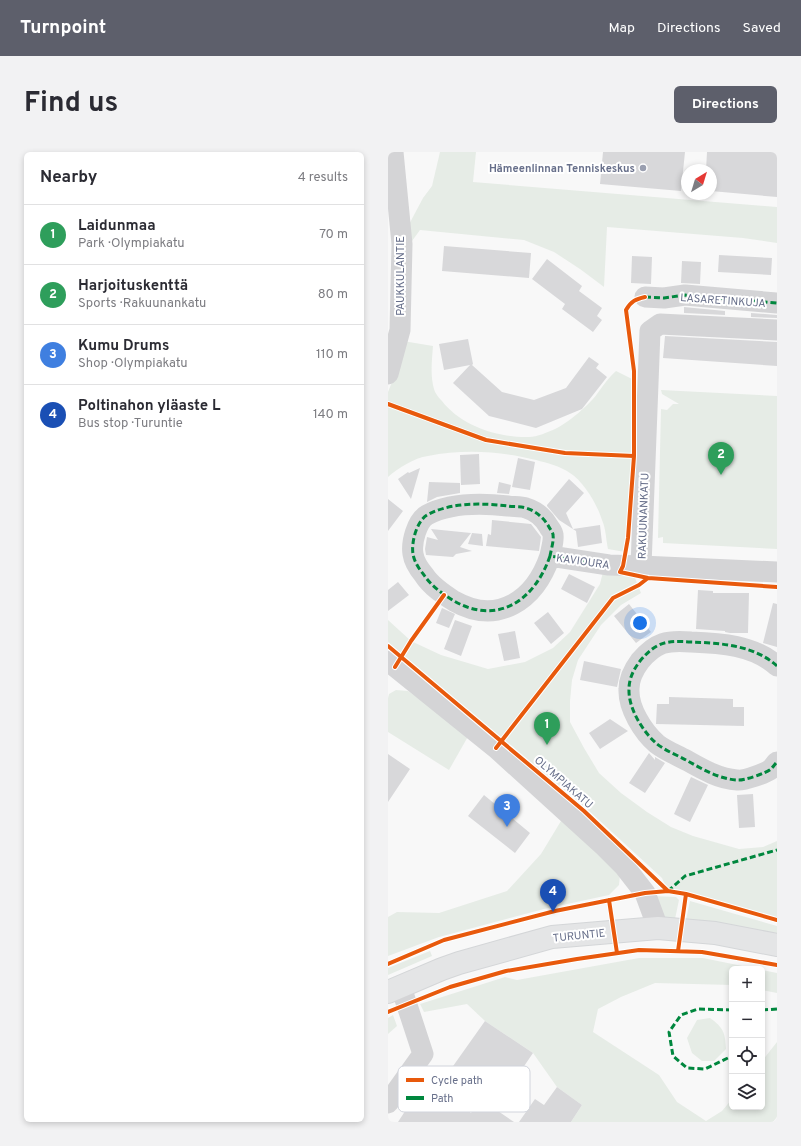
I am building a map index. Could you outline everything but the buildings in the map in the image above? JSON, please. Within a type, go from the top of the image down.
[{"type":"main road","name":"TURUNTIE","points":[[394,990],[459,963],[552,937],[658,928],[715,933],[777,945]]},
{"type":"street","name":"PAUKKULANTIE","points":[[388,374],[400,330],[402,244],[393,152]]},
{"type":"street","name":"LASARETINKUJA","points":[[645,297],[664,298],[685,295],[777,303]]},
{"type":"street","name":"RAKUUNANKATU","points":[[777,330],[660,324],[650,331],[641,566],[777,572]]},
{"type":"street","name":"KAVIOURA","points":[[485,504],[526,508],[539,515],[553,535],[550,556],[535,586],[519,601],[504,608],[490,611],[477,610],[466,608],[444,595],[425,577],[413,554],[413,544],[419,524],[427,516],[449,507],[485,504]]},
{"type":"street","name":"KAVIOURA","points":[[550,556],[609,565],[641,566]]},
{"type":"street","points":[[777,666],[770,660],[738,647],[714,643],[681,641],[664,642],[648,652],[634,669],[628,689],[633,710],[642,728],[657,744],[702,769],[720,777],[738,780],[771,769],[777,762]]},
{"type":"street","name":"OLYMPIAKATU","points":[[390,669],[496,748],[615,857],[637,881],[645,893],[658,928]]},
{"type":"street","points":[[394,990],[423,1054],[414,1066]]},
{"type":"street","points":[[388,1103],[398,1089]]},
{"type":"shaded area","points":[[440,152],[476,152],[473,182],[777,207],[777,243],[743,238],[607,227],[604,287],[554,252],[524,240],[420,230],[412,241],[405,232],[423,198],[432,186]]},
{"type":"shaded area","points":[[403,341],[433,346],[433,384],[438,397],[459,417],[470,424],[493,433],[517,437],[532,437],[546,433],[560,426],[578,413],[589,403],[616,371],[634,380],[634,456],[628,538],[625,552],[608,549],[600,514],[593,500],[580,482],[566,471],[549,464],[523,457],[496,453],[455,452],[417,459],[396,470],[388,477],[388,392],[398,367]]},
{"type":"shaded area","points":[[661,390],[777,396],[777,549],[663,543],[663,537],[658,538],[661,409],[667,410],[673,404],[679,404],[662,394]]},
{"type":"shaded area","points":[[603,572],[635,578],[641,593],[621,605],[601,625],[578,660],[572,680],[570,722],[599,773],[621,793],[671,827],[693,836],[739,849],[763,847],[777,841],[777,920],[686,894],[668,891],[662,878],[587,809],[388,642],[388,620],[411,641],[441,655],[488,669],[525,662],[553,648],[570,632],[600,584]]},
{"type":"shaded area","points":[[396,690],[408,691],[470,733],[449,770],[388,732],[388,698],[389,694]]},
{"type":"shaded area","points":[[564,816],[620,875],[619,885],[609,895],[544,909],[439,937],[388,956],[388,917],[397,912],[439,913],[507,891],[541,854]]},
{"type":"shaded area","points":[[653,896],[676,897],[679,900],[675,919],[667,919],[662,917]]},
{"type":"shaded area","points":[[690,901],[777,926],[777,936],[686,920]]},
{"type":"shaded area","points":[[430,951],[432,956],[388,975],[388,968]]},
{"type":"shaded area","points":[[639,958],[703,958],[742,966],[729,966],[729,985],[655,983],[621,997],[598,1009],[593,1032],[659,1075],[677,1102],[706,1121],[722,1111],[729,1103],[729,1110],[765,1110],[765,1057],[777,1042],[777,1117],[773,1122],[571,1122],[582,1105],[557,1087],[533,1053],[485,1021],[467,1004],[424,1012],[420,1004],[505,977],[517,980]]},
{"type":"shaded area","points":[[765,971],[777,973],[777,993],[765,991]]},
{"type":"shaded area","points":[[393,1015],[397,1026],[388,1034],[388,1018]]},
{"type":"shaded area","points":[[710,1018],[723,1031],[726,1049],[714,1061],[702,1061],[692,1053],[687,1038],[697,1020]]},
{"type":"marked path","points":[[645,297],[664,298],[685,295],[777,303]]},
{"type":"marked path","points":[[550,556],[535,585],[525,596],[513,604],[500,609],[485,611],[470,608],[454,601],[434,586],[420,570],[413,554],[413,544],[420,522],[427,515],[436,511],[467,504],[521,507],[530,509],[539,515],[552,532],[553,540],[550,556],[609,565]]},
{"type":"marked path","points":[[777,666],[758,654],[736,646],[702,642],[675,641],[657,646],[640,661],[632,674],[629,689],[631,704],[637,719],[652,739],[664,749],[704,770],[724,778],[740,780],[765,773],[777,762]]},
{"type":"marked path","points":[[668,891],[685,876],[777,850]]},
{"type":"marked path","points":[[729,1010],[698,1009],[681,1015],[669,1032],[673,1056],[687,1068],[705,1069],[729,1057]]},
{"type":"marked path","points":[[765,1010],[777,1009]]},
{"type":"cycle path","points":[[645,297],[634,301],[626,310],[634,371],[634,456],[628,538],[623,566],[620,572],[648,578],[777,587]]},
{"type":"cycle path","points":[[388,404],[486,440],[565,453],[634,456]]},
{"type":"cycle path","points":[[496,748],[613,598],[639,585],[648,578]]},
{"type":"cycle path","points":[[395,667],[411,641],[444,595]]},
{"type":"cycle path","points":[[388,646],[584,811],[668,891]]},
{"type":"cycle path","points":[[388,964],[444,940],[555,911],[645,893],[668,891],[686,894],[777,920]]},
{"type":"cycle path","points":[[678,951],[686,894]]},
{"type":"cycle path","points":[[609,900],[617,953]]},
{"type":"cycle path","points":[[388,1012],[450,987],[506,971],[639,950],[702,952],[777,965]]},
{"type":"place","name":"Hämeenlinnan Tenniskeskus","points":[[643,168]]},
{"type":"place","name":"Harjoituskenttä","points":[[721,475]]},
{"type":"place","name":"Laidunmaa","points":[[547,745]]},
{"type":"place","name":"Kumu Drums","points":[[507,827]]},
{"type":"place","name":"Poltinahon yläaste L","points":[[553,912]]}]
